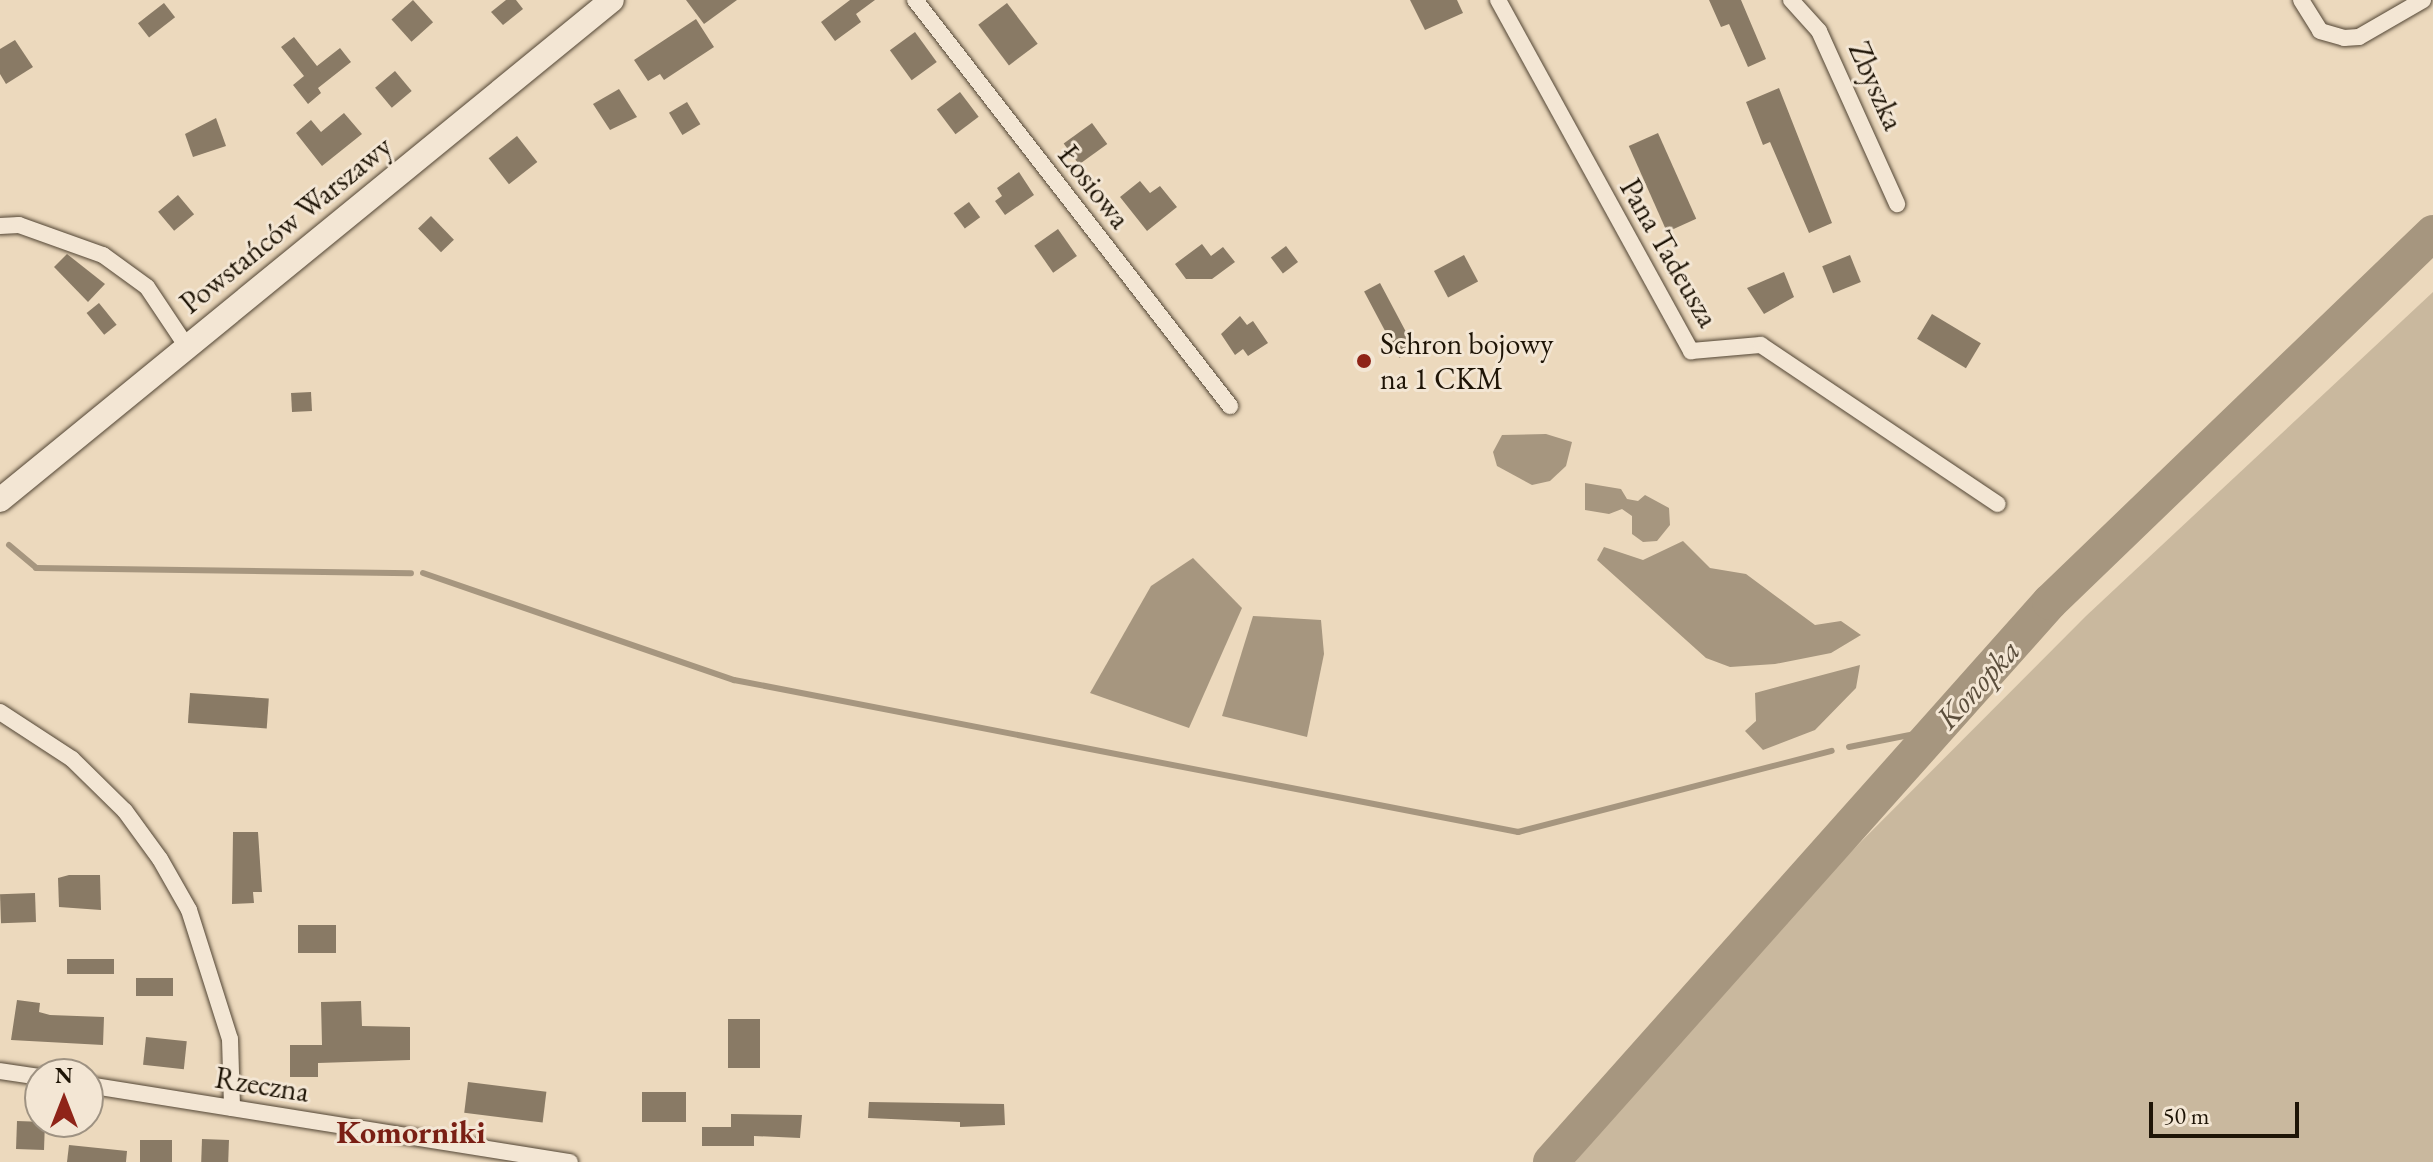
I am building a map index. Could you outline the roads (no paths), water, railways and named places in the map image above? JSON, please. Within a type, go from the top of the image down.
[{"type":"main road","name":"Powstańców Warszawy","points":[[0,500],[612,0]]},
{"type":"street","name":"Łosiowa","points":[[915,0],[1230,406]]},
{"type":"street","name":"Pana Tadeusza","points":[[1498,0],[1691,351],[1761,345],[1998,504]]},
{"type":"street","name":"Zbyszka","points":[[1791,0],[1819,31],[1897,204]]},
{"type":"street","points":[[2301,0],[2312,22],[2331,36],[2359,37],[2423,0]]},
{"type":"street","points":[[0,226],[19,225],[103,255],[147,287],[187,347]]},
{"type":"street","points":[[0,712],[72,759],[125,811],[160,859],[189,910],[230,1039],[232,1108]]},
{"type":"street","points":[[0,1071],[24,1075]]},
{"type":"street","name":"Rzeczna","points":[[104,1088],[570,1162]]},
{"type":"waterway","name":"Konopka","points":[[1551,1162],[2050,602],[2433,233]]},
{"type":"waterway","points":[[9,545],[36,568],[411,573]]},
{"type":"waterway","points":[[423,573],[734,680],[1518,832],[1832,751]]},
{"type":"waterway","points":[[1849,747],[1935,730]]},
{"type":"place","name":"Schron bojowy na 1 CKM","points":[[1364,361]]},
{"type":"district","name":"Komorniki","points":[[411,1132]]}]
